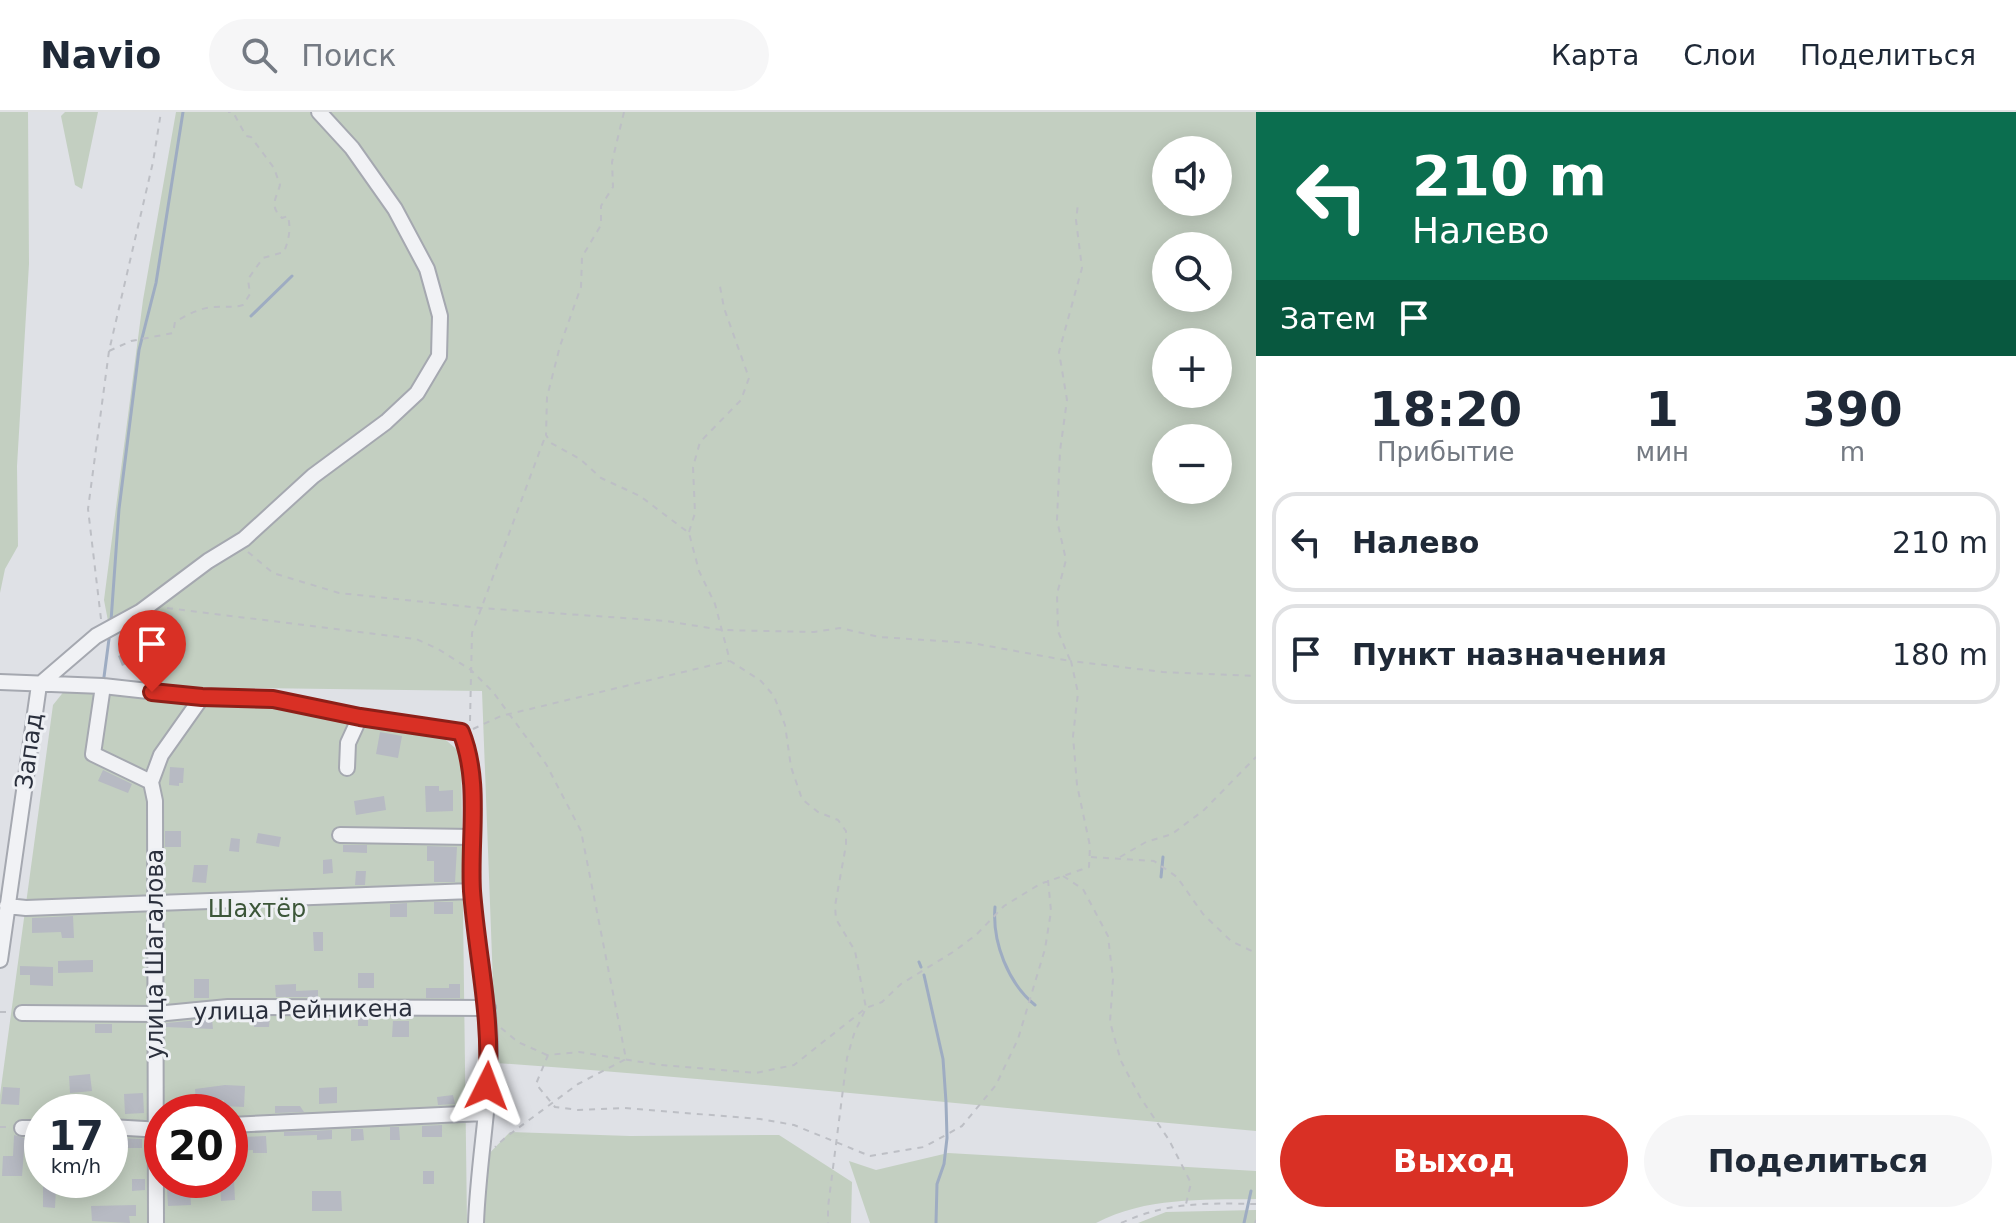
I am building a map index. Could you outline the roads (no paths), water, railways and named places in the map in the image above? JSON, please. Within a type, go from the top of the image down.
[{"type":"street","points":[[38,688],[98,635],[140,612],[244,539],[313,476],[386,422],[417,393],[439,356],[440,316],[427,269],[395,209],[352,148],[319,112]]},
{"type":"street","points":[[0,682],[38,688],[103,686],[202,697],[273,699],[360,717],[461,732],[466,746],[471,792],[472,891],[488,1008],[490,1060],[476,1223]]},
{"type":"street","points":[[103,686],[93,754],[151,782],[161,755],[202,697]]},
{"type":"street","name":"Запад","points":[[7,906],[38,688]]},
{"type":"street","points":[[347,768],[348,743],[360,717]]},
{"type":"street","name":"улица Шагалова","points":[[151,782],[155,801],[158,1094]]},
{"type":"street","points":[[340,835],[472,837]]},
{"type":"street","points":[[0,960],[7,906],[26,908],[472,891]]},
{"type":"street","name":"улица Рейникена","points":[[22,1013],[156,1014],[228,1007],[488,1008]]},
{"type":"street","points":[[248,1123],[484,1113]]},
{"type":"street","name":"улица Шагалова","points":[[156,1223],[157,1198]]},
{"type":"waterway","points":[[111,621],[119,509],[139,350],[156,283],[183,112]]},
{"type":"waterway","points":[[251,316],[292,276]]},
{"type":"waterway","points":[[104,677],[109,639]]},
{"type":"waterway","points":[[1161,877],[1163,857]]},
{"type":"waterway","points":[[995,907],[996,934],[1004,961],[1017,985],[1035,1005]]},
{"type":"waterway","points":[[919,962],[921,967]]},
{"type":"waterway","points":[[924,975],[943,1059],[946,1102],[947,1138],[944,1164],[937,1184],[936,1223]]},
{"type":"waterway","points":[[1244,1223],[1251,1191]]},
{"type":"park label","name":"Шахтёр","points":[[257,909]]}]
